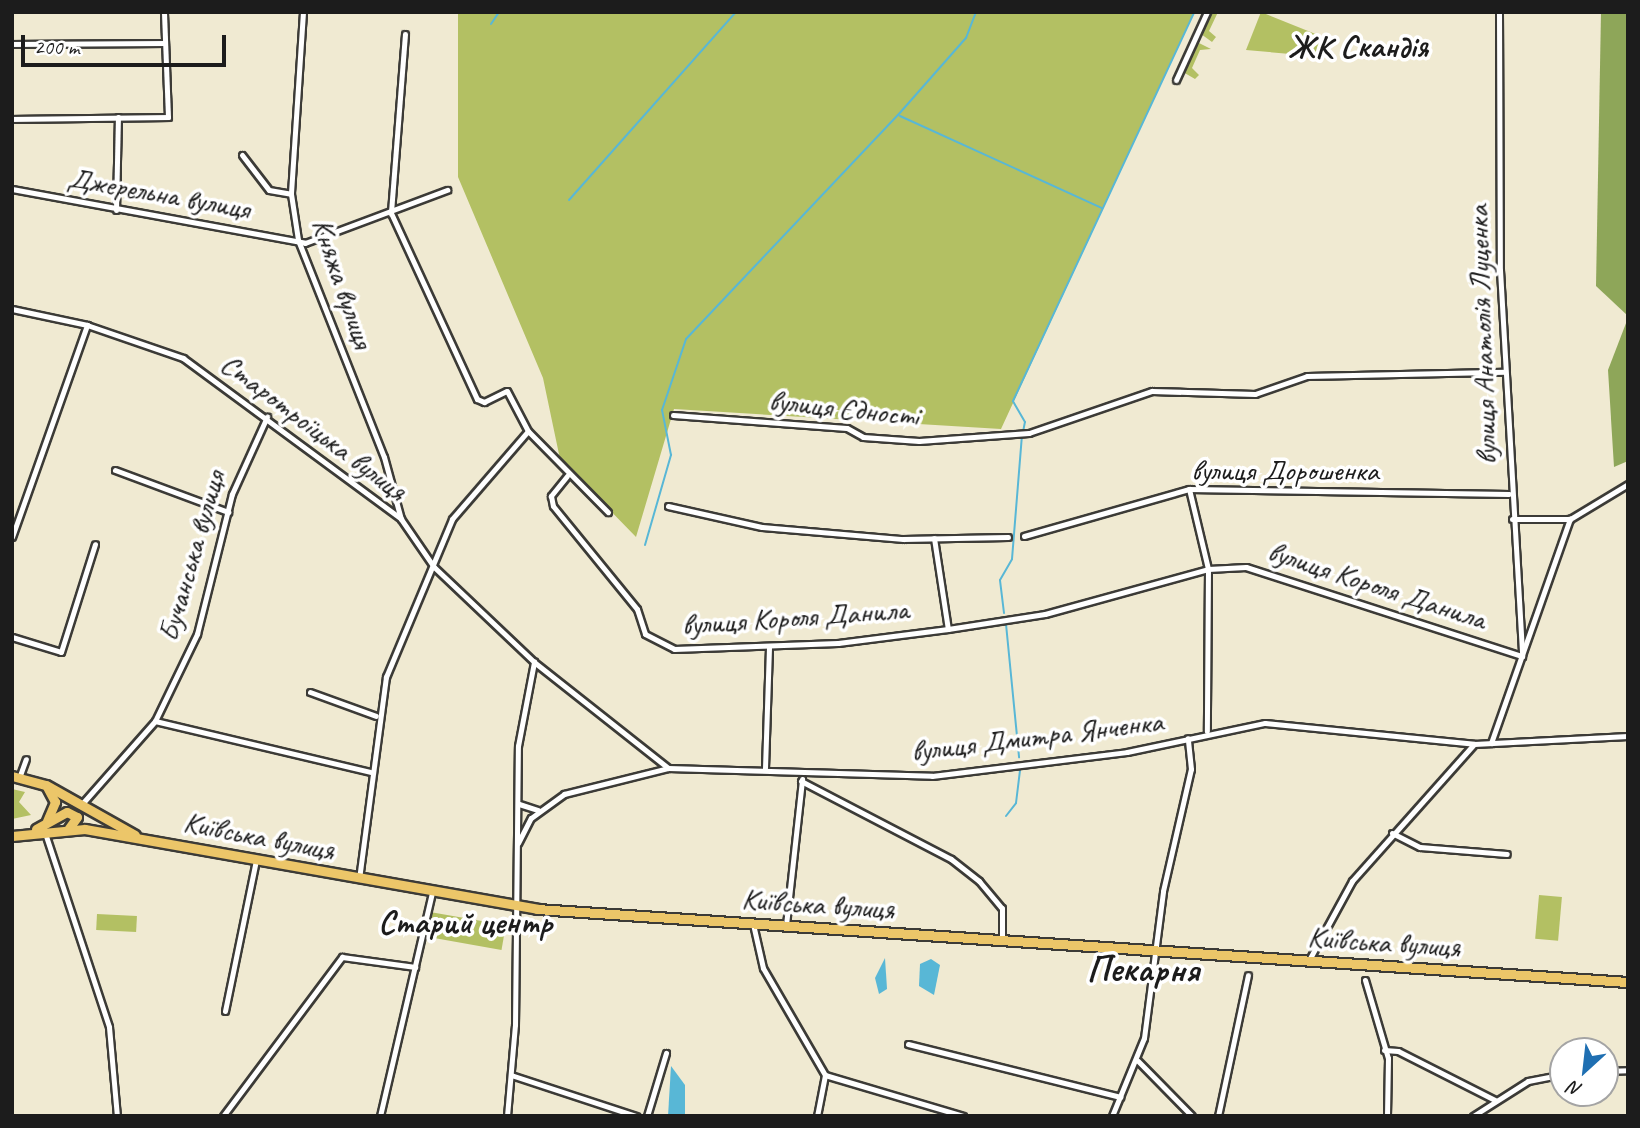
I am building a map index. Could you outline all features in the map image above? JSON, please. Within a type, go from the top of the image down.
[{"type":"main road","points":[[15,777],[46,785],[143,839]]},
{"type":"main road","points":[[46,785],[55,803],[46,825]]},
{"type":"main road","points":[[12,835],[31,831],[70,813],[78,821],[65,828]]},
{"type":"main road","name":"Київська вулиця","points":[[46,825],[143,839],[513,906],[1628,982]]},
{"type":"street","points":[[12,119],[168,117],[164,12]]},
{"type":"street","name":"Княжа вулиця","points":[[303,12],[291,194],[298,240],[384,457],[401,519]]},
{"type":"street","points":[[1176,80],[1207,12]]},
{"type":"street","name":"вулиця Анатолія Луценка","points":[[1499,12],[1509,494],[1522,656]]},
{"type":"street","points":[[405,34],[391,213],[477,398],[484,402],[507,391],[528,431],[566,476],[608,512]]},
{"type":"street","points":[[12,44],[164,43]]},
{"type":"street","points":[[116,210],[118,117]]},
{"type":"street","points":[[242,155],[269,190],[291,194]]},
{"type":"street","name":"Джерельна вулиця","points":[[12,190],[298,240]]},
{"type":"street","points":[[298,240],[391,213],[447,190]]},
{"type":"street","name":"Старотроїцька вулиця","points":[[12,309],[87,325],[183,358],[267,417],[401,519],[434,568],[534,662],[668,768]]},
{"type":"street","points":[[12,537],[87,325]]},
{"type":"street","name":"вулиця Єдності","points":[[673,415],[847,428],[863,437],[919,441],[1029,433],[1152,391],[1255,394],[1307,376],[1505,372]]},
{"type":"street","name":"Бучанська вулиця","points":[[81,805],[155,721],[198,634],[244,459],[267,417]]},
{"type":"street","points":[[359,879],[376,716],[452,519],[528,431]]},
{"type":"street","points":[[116,470],[228,512]]},
{"type":"street","name":"вулиця Короля Данила","points":[[566,476],[551,496],[553,506],[637,609],[654,644],[769,647],[948,629],[1045,614],[1208,569],[1255,569],[1522,656]]},
{"type":"street","points":[[1512,519],[1570,519],[1628,484]]},
{"type":"street","points":[[1189,489],[1208,569],[1206,731]]},
{"type":"street","name":"вулиця Дорошенка","points":[[1024,536],[1189,489],[1509,494]]},
{"type":"street","points":[[668,506],[762,527],[934,538],[1008,537]]},
{"type":"street","name":"вулиця Анатолія Луценка","points":[[1491,743],[1570,519]]},
{"type":"street","points":[[934,538],[948,629]]},
{"type":"street","points":[[12,637],[61,652],[95,544]]},
{"type":"street","points":[[765,768],[769,647]]},
{"type":"street","points":[[507,1116],[511,1075],[513,906],[518,843],[521,713],[534,662]]},
{"type":"street","points":[[310,692],[376,716]]},
{"type":"street","points":[[155,721],[370,772]]},
{"type":"street","name":"вулиця Дмитра Янченка","points":[[518,843],[542,809],[564,794],[668,768],[765,768],[802,772],[932,776],[1188,738],[1206,731],[1292,723],[1474,744],[1628,736]]},
{"type":"street","points":[[1112,1116],[1138,1061],[1154,949],[1191,769],[1188,738]]},
{"type":"street","points":[[1308,962],[1352,881],[1474,744]]},
{"type":"street","points":[[15,777],[26,759]]},
{"type":"street","points":[[786,926],[802,772]]},
{"type":"street","points":[[801,781],[951,859],[979,881],[1002,908],[1002,940]]},
{"type":"street","points":[[517,802],[528,811],[542,809]]},
{"type":"street","points":[[46,825],[109,1027],[117,1116]]},
{"type":"street","points":[[1392,833],[1420,847],[1507,854]]},
{"type":"street","points":[[225,1011],[257,860]]},
{"type":"street","points":[[380,1116],[432,892]]},
{"type":"street","points":[[753,924],[763,968],[825,1075],[817,1116]]},
{"type":"street","points":[[223,1116],[342,957],[415,967]]},
{"type":"street","points":[[1219,1116],[1248,975]]},
{"type":"street","points":[[1365,980],[1384,1050],[1387,1116]]},
{"type":"street","points":[[908,1044],[1121,1097]]},
{"type":"street","points":[[1384,1050],[1398,1051],[1494,1100]]},
{"type":"street","points":[[647,1116],[666,1053]]},
{"type":"street","points":[[1138,1061],[1192,1116]]},
{"type":"street","points":[[511,1075],[636,1116]]},
{"type":"street","points":[[825,1075],[963,1116]]},
{"type":"street","points":[[1477,1115],[1494,1100],[1528,1081],[1549,1077]]},
{"type":"green space","points":[[458,12],[1194,12],[1001,429],[674,409],[636,537],[560,459],[543,378],[458,177]]},
{"type":"green space","points":[[1211,12],[1218,12],[1209,31],[1216,37],[1212,42],[1201,34]]},
{"type":"green space","points":[[1261,12],[1323,37],[1325,57],[1246,50]]},
{"type":"green space","points":[[1601,12],[1628,12],[1628,316],[1596,286]]},
{"type":"green space","points":[[1197,42],[1211,49],[1200,50],[1192,68],[1199,75],[1195,79],[1183,72]]},
{"type":"green space","points":[[1628,318],[1628,461],[1614,467],[1608,370]]},
{"type":"green space","points":[[12,789],[25,792],[19,802],[31,815],[12,819]]},
{"type":"green space","points":[[1539,895],[1562,897],[1558,941],[1535,939]]},
{"type":"green space","points":[[430,912],[506,925],[501,950],[426,937]]},
{"type":"green space","points":[[97,914],[137,916],[136,932],[96,930]]},
{"type":"water","points":[[885,958],[887,989],[879,994],[875,978]]},
{"type":"water","points":[[931,959],[940,965],[934,995],[919,986],[920,964]]},
{"type":"water","points":[[671,1066],[685,1085],[685,1116],[668,1116]]},
{"type":"waterway","points":[[491,24],[499,12]]},
{"type":"waterway","points":[[569,200],[736,12]]},
{"type":"waterway","points":[[645,545],[671,455],[662,410],[686,339],[898,115],[966,38],[976,12]]},
{"type":"waterway","points":[[1023,432],[1025,422],[1013,401],[1194,12]]},
{"type":"waterway","points":[[900,116],[1102,208]]},
{"type":"waterway","points":[[1004,613],[1000,580],[1012,559],[1022,436]]},
{"type":"waterway","points":[[1006,624],[1019,757]]},
{"type":"waterway","points":[[1006,816],[1016,803],[1020,770]]},
{"type":"district","name":"ЖК Скандія","points":[[1358,47]]},
{"type":"district","name":"Старий центр","points":[[465,923]]},
{"type":"district","name":"Пекарня","points":[[1143,969]]}]
